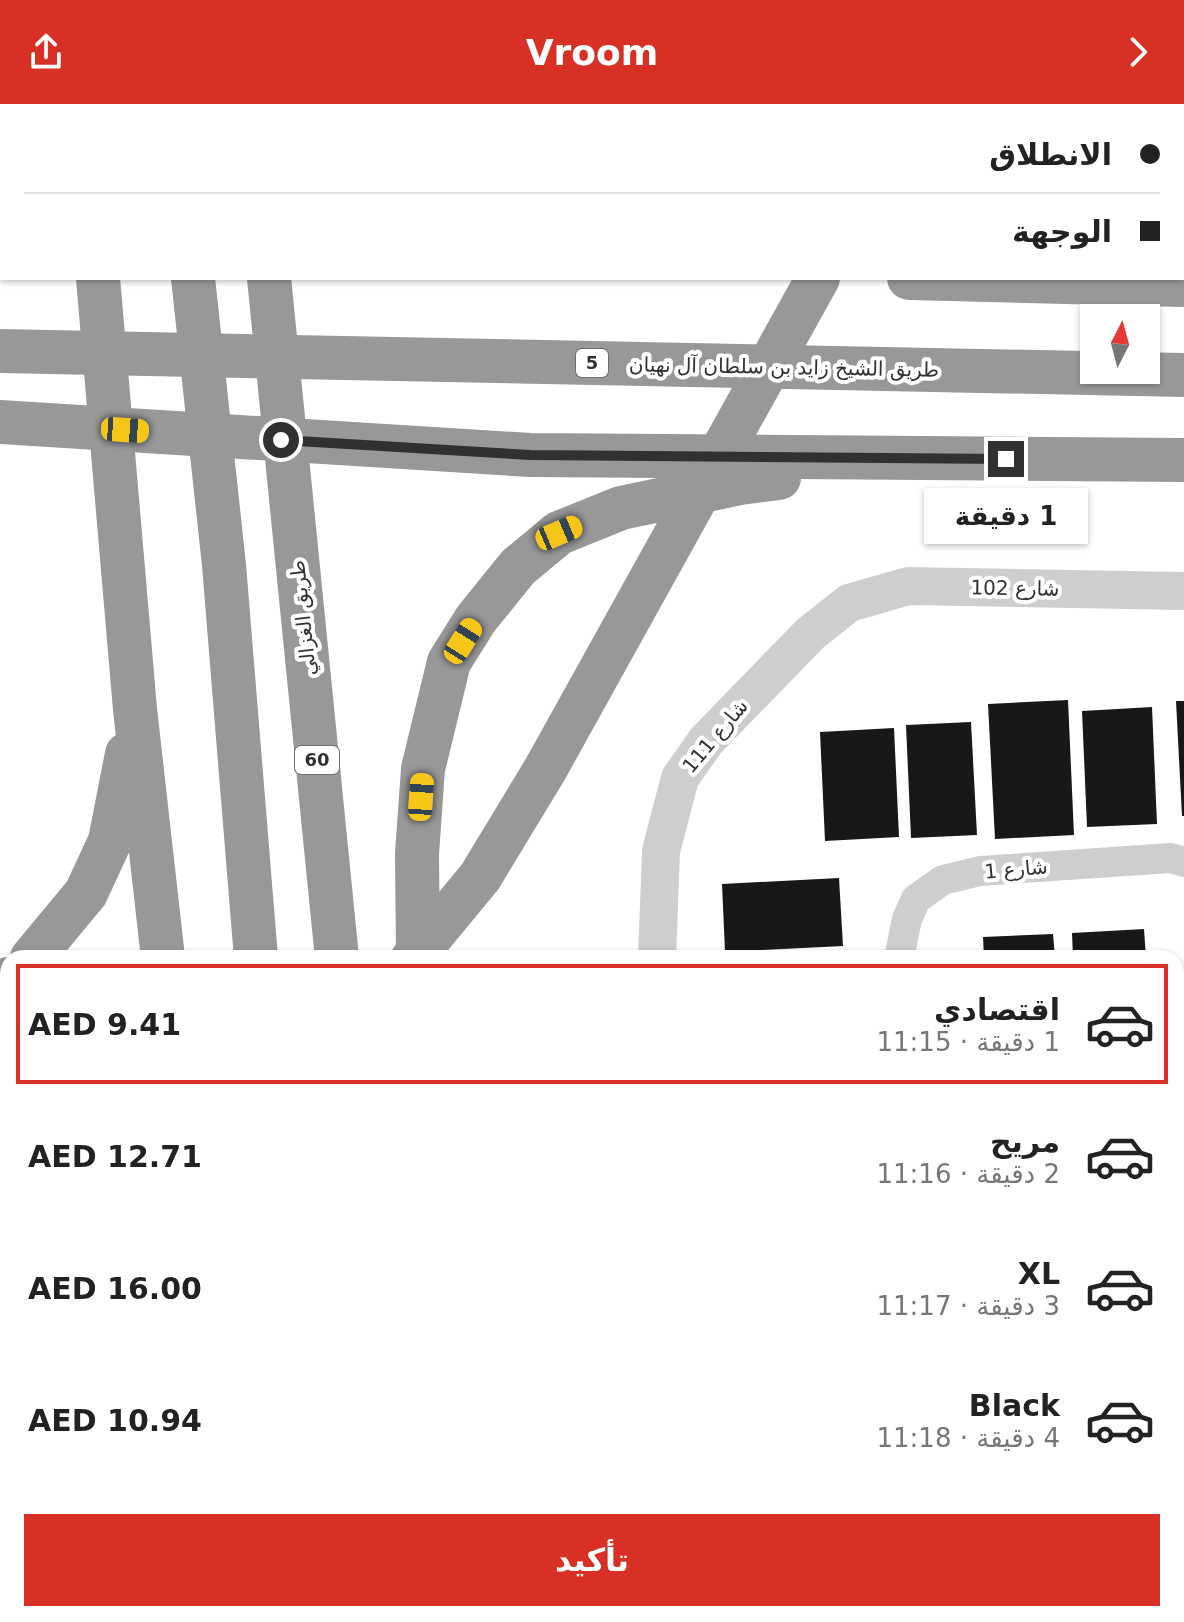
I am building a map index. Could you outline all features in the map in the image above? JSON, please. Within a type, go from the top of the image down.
[{"type":"highway","points":[[98,280],[120,553],[162,950]]},
{"type":"highway","points":[[193,280],[224,565],[255,950]]},
{"type":"highway","name":"طريق الغزالي","points":[[269,280],[336,950]]},
{"type":"highway","points":[[422,950],[480,877],[546,768],[817,280]]},
{"type":"highway","points":[[988,280],[1184,285]]},
{"type":"highway","name":"طريق الشيخ زايد بن سلطان آل نهيان","points":[[8,351],[1184,375]]},
{"type":"highway","points":[[0,422],[530,455],[1184,460]]},
{"type":"highway","points":[[416,950],[417,854],[423,769],[449,662],[476,619],[518,567],[559,533],[621,508],[740,483],[947,458]]},
{"type":"highway","points":[[39,950],[86,893],[110,841],[135,709]]},
{"type":"street","name":"شارع 102","points":[[849,603],[908,586],[1184,591]]},
{"type":"street","name":"شارع 111","points":[[657,950],[661,851],[680,778],[706,741],[810,634],[849,603]]},
{"type":"street","name":"شارع 1","points":[[901,950],[907,919],[916,899],[943,880],[980,871],[1171,858],[1184,862]]},
{"type":"building","points":[[1068,700],[1074,835],[995,839],[988,704]]},
{"type":"building","points":[[1176,701],[1184,701],[1184,816],[1182,816]]},
{"type":"building","points":[[1152,707],[1157,824],[1087,827],[1082,711]]},
{"type":"building","points":[[971,722],[977,835],[911,838],[906,725]]},
{"type":"building","points":[[894,728],[899,837],[825,841],[820,732]]},
{"type":"building","points":[[839,878],[843,946],[725,950],[722,884]]},
{"type":"building","points":[[1144,929],[1145,950],[1073,950],[1072,933]]},
{"type":"building","points":[[1053,934],[1054,950],[984,950],[983,937]]},
{"type":"route","points":[[281,440],[530,455],[1006,459]]}]
